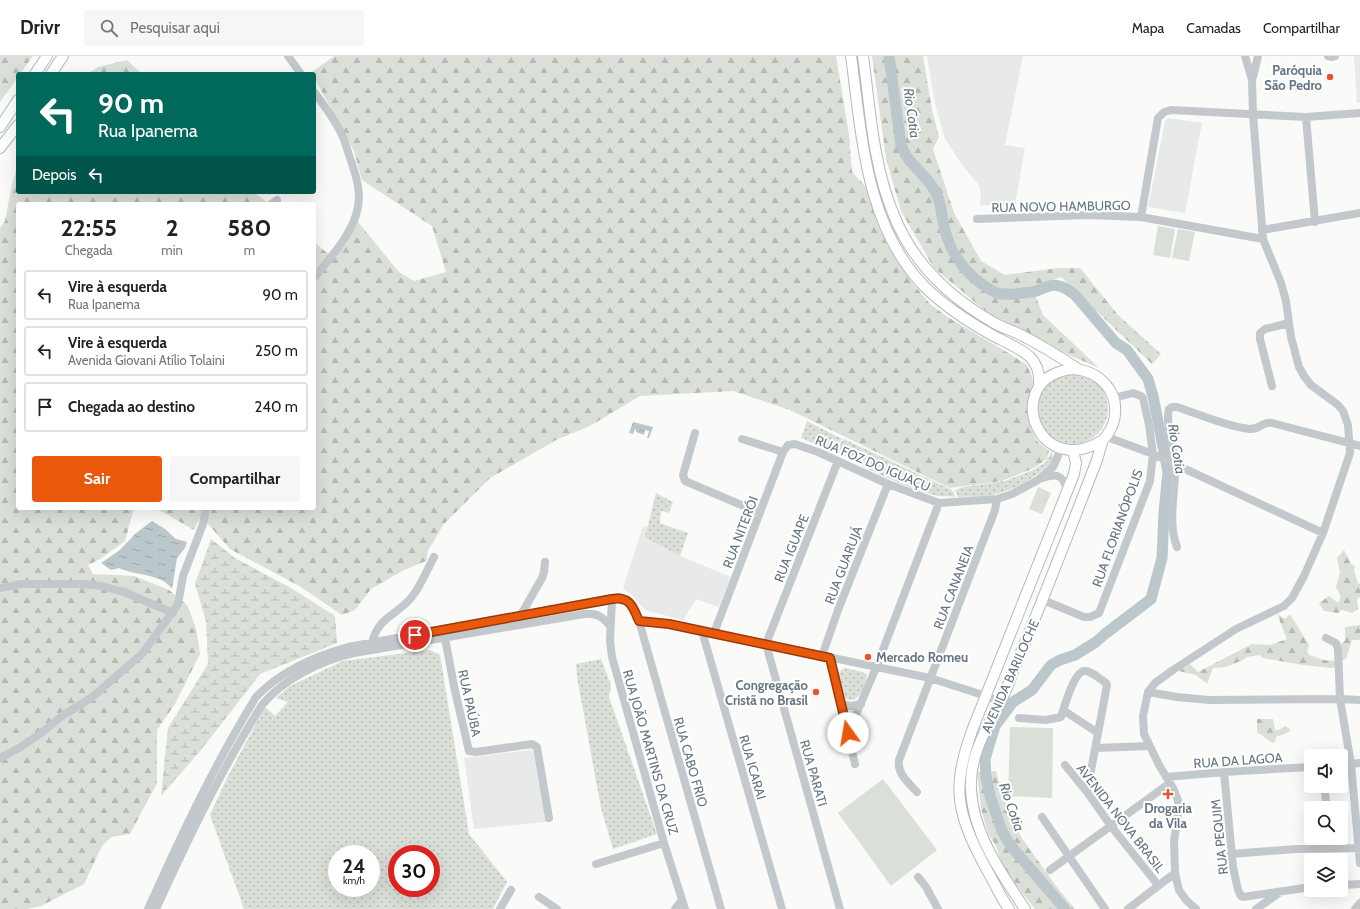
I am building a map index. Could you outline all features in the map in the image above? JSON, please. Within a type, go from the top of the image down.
[{"type":"main road","points":[[37,72],[47,56]]},
{"type":"main road","points":[[52,72],[63,56]]},
{"type":"main road","points":[[851,56],[872,192],[880,216],[907,265],[923,285],[944,305],[971,323],[1031,358],[1038,368],[1040,376],[1039,386],[1033,407],[1035,422],[1043,436],[1051,443],[1060,448],[1073,451],[1086,449],[1105,438],[1113,425],[1116,412],[1114,398],[1110,389],[1104,382],[1088,371],[1078,369],[1056,373],[1047,378],[1039,386]]},
{"type":"main road","points":[[863,56],[878,162],[885,190],[892,213],[898,226],[916,255],[928,272],[944,288],[963,303],[991,322],[1028,339],[1061,357],[1078,369]]},
{"type":"main road","points":[[0,127],[16,103]]},
{"type":"main road","points":[[0,148],[16,128]]},
{"type":"main road","name":"AVENIDA BARILOCHE","points":[[1025,909],[1000,871],[979,827],[972,801],[971,775],[973,761],[982,737],[1000,702],[1043,600],[1105,438]]},
{"type":"main road","name":"AVENIDA BARILOCHE","points":[[1008,908],[971,839],[962,815],[959,799],[960,782],[965,752],[1075,468],[1075,457],[1073,451]]},
{"type":"street","points":[[288,56],[300,72]]},
{"type":"street","points":[[1196,909],[1186,900],[1179,890],[1175,873],[1174,841],[1178,815],[1178,800],[1144,734],[1144,706],[1148,692],[1155,683],[1236,628],[1284,606],[1292,598],[1297,591],[1323,533],[1350,452],[1348,425],[1343,411],[1338,405],[1311,385],[1304,376],[1296,356],[1288,323],[1286,301],[1281,283],[1262,234],[1253,115],[1252,80],[1245,56]]},
{"type":"street","points":[[1252,80],[1258,56]]},
{"type":"street","points":[[316,95],[342,135],[356,174],[359,190],[359,204],[350,229],[316,275]]},
{"type":"street","points":[[1140,217],[1158,118],[1164,112],[1171,110],[1306,117],[1360,113]]},
{"type":"street","points":[[1306,117],[1315,222]]},
{"type":"street","name":"RUA NOVO HAMBURGO","points":[[977,219],[1110,215],[1140,217],[1262,234],[1360,213]]},
{"type":"street","points":[[1272,386],[1260,339],[1260,333],[1265,329],[1288,323]]},
{"type":"street","name":"RUA FLORIANÓPOLIS","points":[[1043,600],[1084,617],[1090,617],[1099,613],[1150,481],[1157,456],[1141,396],[1133,393],[1114,398]]},
{"type":"street","points":[[1177,547],[1174,541],[1172,516],[1173,464],[1168,417],[1169,409],[1172,407],[1177,407],[1239,427],[1258,429],[1269,422],[1350,443],[1360,448]]},
{"type":"street","points":[[695,433],[683,478],[688,483],[760,513]]},
{"type":"street","points":[[1105,438],[1157,456],[1323,533]]},
{"type":"street","points":[[742,439],[783,452]]},
{"type":"street","name":"RUA FOZ DO IGUAÇU","points":[[791,444],[818,452],[888,484],[939,503],[997,499],[1012,494],[1047,476],[1057,476],[1063,480],[1067,490]]},
{"type":"street","name":"RUA NITERÓI","points":[[714,633],[785,447],[791,444]]},
{"type":"street","name":"RUA FOZ DO IGUAÇU","points":[[1038,480],[1053,467],[1060,448]]},
{"type":"street","name":"RUA IGUAPE","points":[[766,644],[838,461]]},
{"type":"street","name":"RUA GUARUJÁ","points":[[826,657],[841,603],[888,484]]},
{"type":"street","name":"RUA CANANEIA","points":[[917,792],[901,774],[898,767],[902,752],[995,510],[997,499]]},
{"type":"street","points":[[848,733],[876,668],[939,503]]},
{"type":"street","points":[[0,758],[19,748],[40,734],[62,716],[79,707],[142,654],[173,613],[178,604],[186,566],[199,533],[205,510]]},
{"type":"street","points":[[372,643],[374,634],[382,622],[411,598],[434,557]]},
{"type":"street","points":[[522,620],[522,613],[542,578],[546,562]]},
{"type":"street","points":[[0,588],[22,584],[82,584],[102,586],[124,592],[173,613]]},
{"type":"street","points":[[156,909],[201,813],[254,717],[269,696],[280,687],[328,660],[339,657],[444,634],[522,620],[616,598]]},
{"type":"street","name":"RUA JOÃO MARTINS DA CRUZ","points":[[616,598],[612,609],[610,626],[612,657],[664,842],[685,909]]},
{"type":"street","name":"RUA CABO FRIO","points":[[616,598],[627,600],[631,604],[639,621],[721,909]]},
{"type":"street","points":[[522,620],[593,613],[604,618],[610,626]]},
{"type":"street","points":[[639,621],[669,624],[930,678],[1000,702]]},
{"type":"street","name":"RUA ICARAI","points":[[702,631],[782,909]]},
{"type":"street","points":[[148,909],[194,810],[220,760],[256,697],[265,688],[276,679],[329,652],[372,643],[444,634]]},
{"type":"street","name":"RUA PAÚBA","points":[[444,634],[469,751],[476,752],[532,744],[537,747],[549,818]]},
{"type":"street","points":[[1326,638],[1336,643],[1337,646],[1340,699],[1358,817],[1360,863]]},
{"type":"street","name":"RUA PARATI","points":[[766,644],[840,909]]},
{"type":"street","points":[[826,657],[841,704],[856,764]]},
{"type":"street","points":[[1019,718],[1046,720],[1061,717],[1076,678],[1081,672],[1087,671],[1106,685],[1087,792]]},
{"type":"street","points":[[1148,692],[1177,698],[1209,700],[1360,700]]},
{"type":"street","points":[[841,704],[851,706],[860,704]]},
{"type":"street","points":[[1063,710],[1098,733]]},
{"type":"street","points":[[1096,748],[1149,746]]},
{"type":"street","points":[[1351,764],[1360,763]]},
{"type":"street","name":"AVENIDA NOVA BRASIL","points":[[1065,765],[1158,886]]},
{"type":"street","name":"RUA DA LAGOA","points":[[1168,780],[1224,772],[1304,767]]},
{"type":"street","name":"RUA PEQUIM","points":[[1224,772],[1231,854],[1238,890],[1241,896],[1244,897],[1281,892]]},
{"type":"street","points":[[1050,870],[1111,826],[1168,780]]},
{"type":"street","points":[[1042,817],[1105,909]]},
{"type":"street","points":[[596,864],[664,842]]},
{"type":"street","points":[[1231,854],[1296,849],[1359,848]]},
{"type":"street","points":[[1128,909],[1175,873]]},
{"type":"street","points":[[918,877],[926,887],[938,909]]},
{"type":"street","points":[[1348,885],[1360,884]]},
{"type":"street","points":[[1256,909],[1281,892],[1304,888]]},
{"type":"street","points":[[500,909],[511,890]]},
{"type":"street","points":[[539,898],[557,909]]},
{"type":"street","points":[[675,909],[682,900]]},
{"type":"street","points":[[1355,909],[1360,903]]},
{"type":"shaded area","points":[[927,56],[1023,56],[1005,145],[1025,148],[1015,205],[980,205],[981,193],[978,184],[963,166],[945,139],[935,104]]},
{"type":"shaded area","points":[[1354,56],[1360,56],[1360,103],[1357,103]]},
{"type":"shaded area","points":[[1168,118],[1202,123],[1185,213],[1148,207],[1165,121]]},
{"type":"shaded area","points":[[643,526],[683,538],[680,556],[731,577],[719,607],[696,599],[683,620],[645,610],[634,597],[623,588]]},
{"type":"shaded area","points":[[530,750],[536,755],[546,822],[474,829],[464,758]]},
{"type":"green space","points":[[0,56],[33,56],[21,72],[16,72],[16,80],[0,102]]},
{"type":"green space","points":[[334,56],[836,56],[849,135],[852,172],[866,187],[885,240],[910,280],[930,304],[946,316],[1027,365],[1034,382],[1028,410],[1031,429],[1038,442],[1049,451],[1047,459],[1034,468],[1002,481],[950,488],[790,410],[733,391],[640,396],[590,426],[556,440],[490,478],[443,525],[428,551],[426,561],[402,571],[371,589],[355,610],[342,615],[301,587],[230,549],[201,516],[194,530],[157,510],[316,510],[316,244],[333,258],[347,243],[358,222],[399,272],[414,281],[446,272],[432,226],[362,180],[354,151],[316,81],[316,72],[312,72]]},
{"type":"green space","points":[[872,56],[923,56],[932,110],[939,137],[933,149],[954,213],[981,261],[1005,275],[1058,268],[1080,268],[1118,315],[1161,354],[1152,364],[1061,277],[1032,287],[1043,315],[1099,368],[1046,345],[987,312],[934,268],[901,211],[886,158]]},
{"type":"green space","points":[[127,60],[140,72],[90,72],[98,67]]},
{"type":"green space","points":[[16,171],[16,194],[256,194],[266,202],[16,202],[16,510],[133,510],[125,541],[100,559],[88,565],[93,574],[134,576],[169,590],[187,605],[196,628],[200,654],[175,704],[157,730],[157,783],[130,834],[111,837],[102,846],[84,884],[41,906],[26,909],[0,909],[0,228],[5,221]]},
{"type":"green space","points":[[1158,226],[1175,229],[1170,258],[1153,255]]},
{"type":"green space","points":[[1178,229],[1195,232],[1189,261],[1172,258]]},
{"type":"green space","points":[[1073,374],[1092,380],[1102,390],[1108,409],[1102,428],[1092,438],[1073,444],[1054,438],[1044,428],[1038,409],[1044,390],[1054,380]]},
{"type":"green space","points":[[807,421],[842,439],[833,451],[801,438]]},
{"type":"green space","points":[[844,439],[952,490],[956,497],[937,496],[922,491],[896,482],[857,463],[835,450]]},
{"type":"green space","points":[[1052,451],[1054,461],[1033,477],[1009,490],[992,495],[958,497],[955,490],[964,487],[1005,481],[1033,470],[1046,462]]},
{"type":"green space","points":[[1038,487],[1051,493],[1042,514],[1029,509]]},
{"type":"green space","points":[[656,493],[673,502],[669,513],[661,511],[660,523],[688,533],[680,556],[645,537]]},
{"type":"green space","points":[[211,539],[235,558],[291,588],[335,616],[337,643],[260,674],[201,750],[161,796],[168,728],[208,664],[206,621],[195,584]]},
{"type":"green space","points":[[1344,550],[1351,564],[1355,566],[1354,571],[1358,583],[1360,584],[1360,597],[1357,599],[1358,609],[1352,613],[1342,610],[1338,613],[1324,611],[1319,603],[1329,596],[1338,603],[1340,599],[1336,587],[1340,572],[1337,558]]},
{"type":"green space","points":[[1277,614],[1285,619],[1290,614],[1309,645],[1307,651],[1309,655],[1324,660],[1335,661],[1336,667],[1331,668],[1303,665],[1263,658],[1260,655],[1247,657],[1226,667],[1213,668],[1207,684],[1196,675],[1179,671],[1190,664],[1198,672],[1252,644],[1270,645],[1287,639]]},
{"type":"green space","points":[[1360,625],[1360,640],[1352,640],[1346,659],[1340,661],[1340,645],[1345,640],[1345,627]]},
{"type":"green space","points":[[430,650],[440,655],[469,834],[507,882],[493,909],[244,909],[210,815],[227,778],[265,707],[275,716],[288,702],[276,698],[290,686],[343,661]]},
{"type":"green space","points":[[601,659],[611,685],[609,697],[657,834],[613,849],[601,808],[577,677],[576,664]]},
{"type":"green space","points":[[845,668],[863,672],[867,675],[863,692],[854,700],[846,699],[841,692],[837,673]]},
{"type":"green space","points":[[1257,719],[1273,719],[1275,730],[1279,730],[1285,726],[1290,729],[1289,732],[1277,736],[1274,743],[1257,733]]},
{"type":"green space","points":[[1010,727],[1053,728],[1052,798],[1008,796]]},
{"type":"green space","points":[[996,771],[1001,792],[1021,837],[1056,886],[1075,909],[1035,909],[1003,868],[996,846],[988,833],[981,809],[977,772]]},
{"type":"green space","points":[[883,779],[937,850],[891,886],[838,813]]},
{"type":"water","points":[[633,422],[653,427],[649,438],[647,438],[649,431],[645,430],[644,435],[636,432],[636,429],[633,434],[629,433]]},
{"type":"water","points":[[152,521],[165,529],[176,539],[187,542],[185,548],[177,558],[172,589],[167,584],[155,577],[126,571],[119,568],[111,570],[101,563],[120,550],[136,533]]},
{"type":"waterway","name":"Rio Cotia","points":[[889,56],[901,145],[907,157],[930,183],[936,193],[946,235],[953,252],[963,267],[983,285],[999,294],[1033,292],[1053,285],[1065,288],[1075,295],[1116,343],[1127,350],[1148,379],[1153,396],[1168,472],[1164,512],[1162,558],[1151,599],[1096,642],[1075,655],[1051,665],[1032,690],[1013,702],[995,726],[985,759],[986,777],[990,796],[1002,831],[1010,845],[1065,909]]},
{"type":"place","name":"Paróquia São Pedro","points":[[1330,77]]},
{"type":"place","name":"Mercado Romeu","points":[[868,657]]},
{"type":"place","name":"Congregação Cristã no Brasil","points":[[816,692]]},
{"type":"place","name":"Drogaria da Vila","points":[[1168,794]]},
{"type":"route","points":[[415,635],[623,598],[631,604],[639,621],[669,624],[830,658],[848,733]]}]
